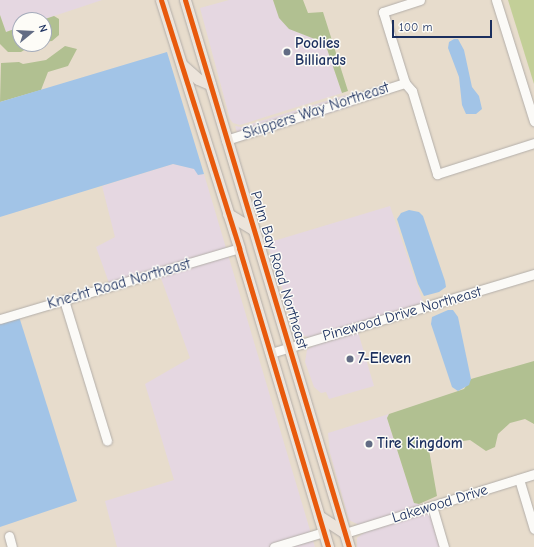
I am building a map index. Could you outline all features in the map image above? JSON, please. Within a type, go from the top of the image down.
[{"type":"main road","points":[[160,0],[239,248],[328,547]]},
{"type":"main road","name":"Palm Bay Road Northeast","points":[[185,0],[349,546]]},
{"type":"main road","points":[[181,64],[198,79],[210,84]]},
{"type":"main road","points":[[228,214],[254,229]]},
{"type":"main road","points":[[319,516],[345,533]]},
{"type":"main road","points":[[324,532],[338,536],[349,546]]},
{"type":"street","name":"Skippers Way Northeast","points":[[420,0],[383,12],[405,83],[412,91],[437,174],[534,143]]},
{"type":"street","points":[[496,0],[534,121]]},
{"type":"street","name":"Skippers Way Northeast","points":[[226,140],[405,83]]},
{"type":"street","name":"Knecht Road Northeast","points":[[0,320],[239,248]]},
{"type":"street","name":"Pinewood Drive Northeast","points":[[271,353],[534,274]]},
{"type":"street","points":[[64,300],[107,441]]},
{"type":"street","name":"Lakewood Drive","points":[[345,533],[534,474]]},
{"type":"street","points":[[518,479],[534,529]]},
{"type":"street","points":[[432,506],[444,547]]},
{"type":"street","points":[[274,547],[324,532]]},
{"type":"street","points":[[9,536],[12,547]]},
{"type":"shaded area","points":[[0,0],[102,0],[52,17],[52,12],[12,12],[12,30],[6,32],[0,15]]},
{"type":"shaded area","points":[[229,0],[273,0],[279,17],[310,37],[325,43],[342,93],[240,125],[233,123],[230,119],[200,8]]},
{"type":"shaded area","points":[[346,95],[350,97],[353,106],[240,141],[235,126],[241,127]]},
{"type":"shaded area","points":[[173,164],[195,169],[198,175],[204,174],[315,547],[117,547],[105,501],[174,480],[145,384],[190,358],[158,270],[109,283],[96,247],[115,237],[102,186]]},
{"type":"shaded area","points":[[390,206],[424,305],[310,338],[297,333],[267,243]]},
{"type":"shaded area","points":[[358,332],[374,386],[329,399],[326,392],[321,393],[314,387],[305,362],[307,350],[316,344]]},
{"type":"shaded area","points":[[389,414],[387,418],[414,503],[419,504],[418,507],[359,525],[349,520],[330,453],[328,433]]},
{"type":"shaded area","points":[[428,512],[432,515],[442,547],[357,547],[357,538],[366,531]]},
{"type":"green space","points":[[273,0],[303,0],[308,13],[323,12],[348,91],[342,93],[325,43],[289,29],[279,18]]},
{"type":"green space","points":[[508,0],[534,0],[534,84]]},
{"type":"green space","points":[[0,15],[6,32],[12,30],[12,52],[8,52],[0,44]]},
{"type":"green space","points":[[54,16],[59,19],[59,35],[52,41],[52,17]]},
{"type":"green space","points":[[65,46],[77,49],[68,66],[48,72],[41,90],[0,102],[1,63],[19,62],[23,64],[46,60]]},
{"type":"green space","points":[[534,361],[534,424],[525,419],[510,423],[498,434],[495,447],[486,451],[470,440],[433,445],[429,450],[437,496],[419,504],[414,503],[387,418],[389,414],[464,389],[471,379]]},
{"type":"water","points":[[454,39],[458,39],[464,50],[472,87],[479,96],[482,109],[476,114],[466,114],[462,105],[459,77],[448,48],[449,42]]},
{"type":"water","points":[[167,52],[204,174],[198,175],[194,169],[173,164],[0,217],[0,102]]},
{"type":"water","points":[[409,210],[419,212],[423,216],[445,281],[446,287],[439,292],[424,296],[418,284],[397,219],[401,213]]},
{"type":"water","points":[[17,310],[77,501],[0,527],[0,316]]},
{"type":"water","points":[[448,310],[453,310],[458,317],[471,379],[469,385],[458,391],[452,387],[431,324],[432,317]]},
{"type":"cycle path","points":[[161,0],[239,248],[328,547]]},
{"type":"cycle path","points":[[185,0],[349,547]]},
{"type":"place","name":"Poolies Billiards","points":[[287,52]]},
{"type":"place","name":"7-Eleven","points":[[350,359]]},
{"type":"place","name":"Tire Kingdom","points":[[369,444]]}]
